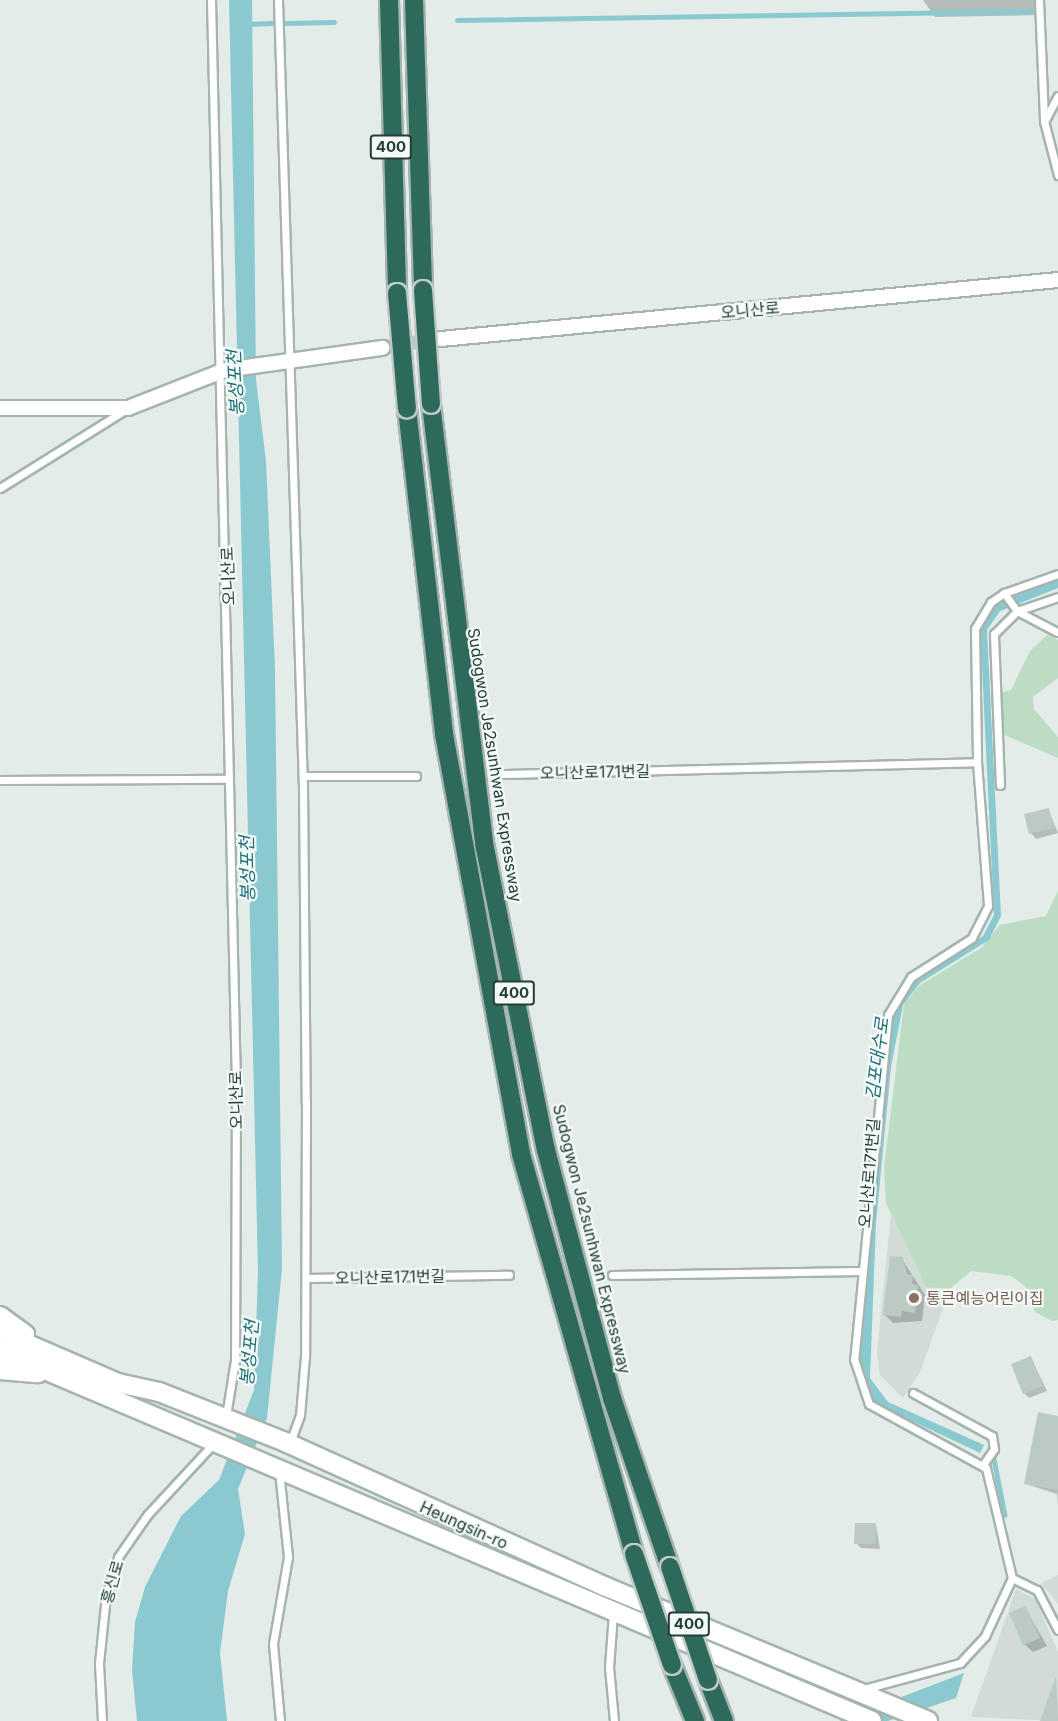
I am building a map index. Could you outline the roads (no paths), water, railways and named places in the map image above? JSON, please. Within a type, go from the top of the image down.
[{"type":"highway","name":"400","points":[[389,0],[397,293],[407,409],[444,735],[521,1154],[634,1554],[672,1665],[695,1721]]},
{"type":"highway","name":"Sudogwon Je2sunhwan Expressway","points":[[414,0],[423,290],[431,404],[485,848],[542,1128],[612,1398],[724,1721]]},
{"type":"main road","points":[[0,1316],[60,1367]]},
{"type":"main road","name":"Heungsin-ro","points":[[0,1332],[60,1367],[220,1444],[840,1706]]},
{"type":"main road","name":"Heungsin-ro","points":[[0,1351],[60,1367],[229,1420],[287,1443],[583,1577],[926,1720]]},
{"type":"main road","points":[[0,1370],[60,1367]]},
{"type":"main road","points":[[840,1706],[872,1721]]},
{"type":"street","name":"오니산로","points":[[441,339],[1058,280]]},
{"type":"street","points":[[0,408],[128,408],[222,371],[382,348]]},
{"type":"lane","name":"오니산로","points":[[211,0],[228,596],[237,1277],[236,1360],[229,1420]]},
{"type":"lane","points":[[278,0],[286,361],[303,776],[307,1278],[300,1415],[287,1443]]},
{"type":"lane","points":[[1039,0],[1044,121],[1058,175]]},
{"type":"lane","points":[[1044,121],[1058,96]]},
{"type":"lane","points":[[0,488],[128,408]]},
{"type":"lane","name":"오니산로171번길","points":[[983,1465],[869,1404],[854,1359],[861,1271],[888,1015],[911,977],[972,938],[986,917],[988,889],[976,762],[975,629],[991,602],[1004,594],[1058,574]]},
{"type":"lane","points":[[1004,594],[1017,610],[1058,632]]},
{"type":"lane","points":[[1000,785],[992,648],[997,626],[1017,610],[1058,597]]},
{"type":"lane","name":"오니산로171번길","points":[[501,774],[976,762]]},
{"type":"lane","points":[[303,776],[416,776]]},
{"type":"lane","points":[[0,780],[229,780]]},
{"type":"lane","points":[[612,1275],[861,1271]]},
{"type":"lane","name":"오니산로171번길","points":[[307,1278],[509,1275]]},
{"type":"lane","points":[[840,1706],[856,1690],[960,1663],[985,1636],[1012,1578],[983,1465],[994,1449],[992,1436],[914,1393]]},
{"type":"lane","name":"흥신로","points":[[102,1721],[99,1663],[106,1595],[118,1557],[148,1514],[220,1444]]},
{"type":"lane","points":[[276,1467],[288,1557],[273,1644],[280,1721]]},
{"type":"lane","points":[[1012,1578],[1037,1590],[1058,1630]]},
{"type":"lane","points":[[614,1611],[609,1667],[614,1721]]},
{"type":"water","points":[[229,0],[252,0],[256,380],[266,461],[275,669],[282,1269],[267,1418],[238,1489],[245,1534],[228,1591],[220,1653],[227,1721],[137,1721],[132,1670],[135,1622],[145,1587],[181,1516],[219,1480],[254,1390],[258,1272]]},
{"type":"water","points":[[1058,579],[1058,588],[1000,611],[987,630],[1001,916],[989,940],[920,983],[903,1005],[891,1067],[876,1223],[870,1378],[888,1402],[984,1445],[980,1453],[874,1403],[858,1369],[859,1334],[891,1018],[909,984],[983,936],[994,915],[980,626],[999,601]]},
{"type":"water","points":[[964,1673],[956,1698],[888,1721],[839,1721]]},
{"type":"waterway","points":[[457,20],[1033,11]]},
{"type":"waterway","points":[[285,23],[334,22]]},
{"type":"waterway","points":[[245,24],[272,23]]},
{"type":"waterway","name":"김포대수로","points":[[994,1459],[1005,1515]]},
{"type":"tunnel","points":[[382,348],[436,339]]},
{"type":"place","name":"통큰예능어린이집","points":[[914,1298]]},
{"type":"water label","name":"봉성포천","points":[[236,383]]},
{"type":"water label","name":"봉성포천","points":[[248,869]]},
{"type":"water label","name":"봉성포천","points":[[250,1353]]}]
